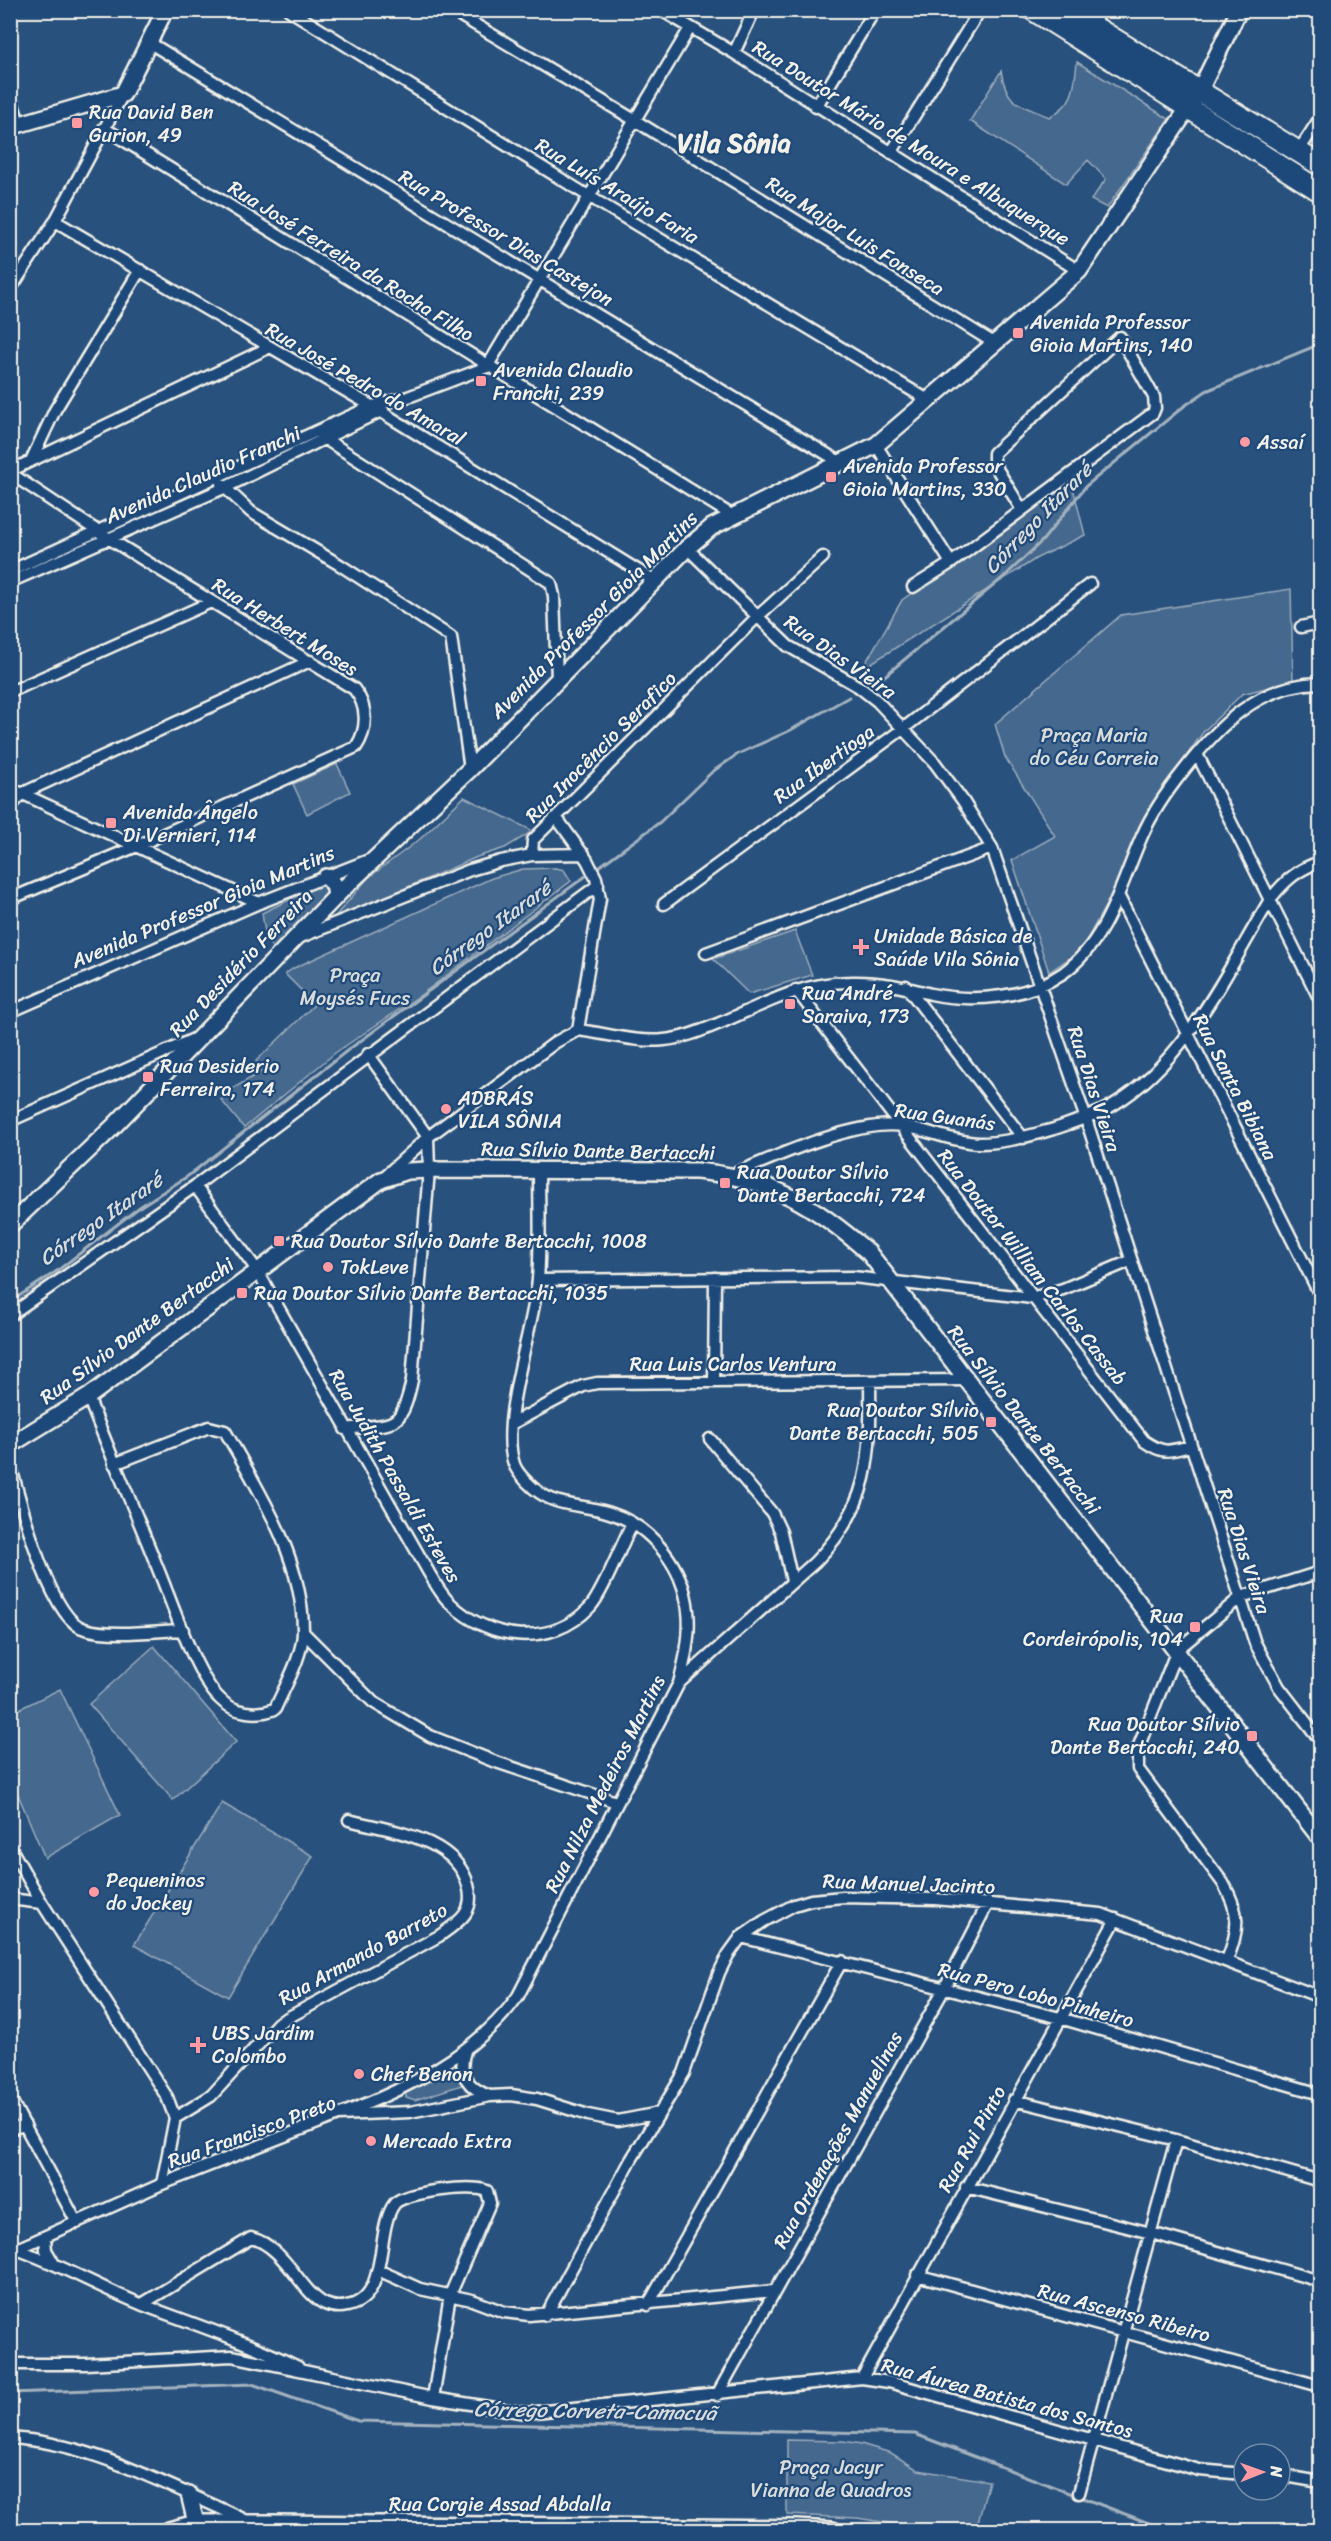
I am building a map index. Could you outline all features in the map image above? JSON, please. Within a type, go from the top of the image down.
[{"type":"highway","points":[[1033,10],[1195,100],[1320,165]]},
{"type":"highway","points":[[1068,10],[1320,191]]},
{"type":"street","points":[[10,290],[55,221],[150,43],[165,10]]},
{"type":"street","name":"Rua Luís Araújo Faria","points":[[289,10],[590,196],[928,400]]},
{"type":"street","name":"Rua Major Luis Fonseca","points":[[451,10],[636,121],[994,343]]},
{"type":"street","name":"Rua Doutor Mário de Moura e Albuquerque","points":[[661,10],[734,52],[816,107],[1078,271]]},
{"type":"street","points":[[734,52],[754,10]]},
{"type":"street","points":[[816,107],[875,10]]},
{"type":"street","points":[[891,153],[980,10]]},
{"type":"street","name":"Avenida Professor Gioia Martins","points":[[10,1012],[259,903],[374,858],[470,769],[687,548],[712,527],[843,464],[876,445],[1078,271],[1195,100],[1239,10]]},
{"type":"street","points":[[488,367],[690,28]]},
{"type":"street","name":"Rua Professor Dias Castejon","points":[[150,43],[843,464]]},
{"type":"street","points":[[10,94],[15,126],[123,94]]},
{"type":"street","points":[[1298,152],[1320,118]]},
{"type":"street","name":"Rua José Ferreira da Rocha Filho","points":[[104,128],[488,367],[733,516]]},
{"type":"street","name":"Rua José Pedro do Amaral","points":[[55,221],[268,348],[376,409],[656,580]]},
{"type":"street","points":[[32,461],[55,410],[140,270]]},
{"type":"street","points":[[913,587],[951,563],[1153,413],[1154,397],[1120,338],[994,453],[994,464],[1022,510]]},
{"type":"street","points":[[10,472],[268,348]]},
{"type":"street","name":"Avenida Claudio Franchi","points":[[10,582],[214,477],[314,433],[488,367]]},
{"type":"street","name":"Avenida Claudio Franchi","points":[[10,572],[224,488],[326,439],[376,409]]},
{"type":"street","points":[[314,433],[550,583],[554,596],[556,679]]},
{"type":"street","points":[[876,445],[951,563]]},
{"type":"street","name":"Rua Herbert Moses","points":[[10,472],[104,535],[354,690],[362,699],[365,719],[356,747],[137,846],[10,899]]},
{"type":"street","points":[[214,477],[251,512],[451,637],[470,769]]},
{"type":"street","name":"Rua Dias Vieira","points":[[687,548],[756,618],[788,646],[858,687],[904,728],[956,791],[992,848],[1086,1119],[1190,1446],[1264,1663],[1320,1740]]},
{"type":"street","name":"Rua Inocêncio Serafico","points":[[298,938],[470,870],[532,855],[533,840],[756,618],[823,557]]},
{"type":"street","name":"Rua Ibertioga","points":[[664,904],[904,728],[1090,584]]},
{"type":"street","points":[[10,692],[211,602]]},
{"type":"street","points":[[1301,627],[1320,623]]},
{"type":"street","points":[[10,807],[23,793],[310,661]]},
{"type":"street","points":[[381,1180],[428,1137],[556,1042],[578,1030],[663,1040],[693,1035],[796,990],[850,982],[906,986],[932,994],[993,998],[1041,986],[1082,958],[1100,932],[1143,834],[1171,787],[1223,723],[1246,705],[1277,690],[1320,683]]},
{"type":"street","points":[[1197,754],[1320,1000]]},
{"type":"street","points":[[10,788],[259,903]]},
{"type":"street","points":[[556,817],[586,857],[597,881],[600,899],[578,1030]]},
{"type":"street","points":[[562,855],[576,843]]},
{"type":"street","points":[[706,953],[992,848]]},
{"type":"street","points":[[532,855],[586,857]]},
{"type":"street","name":"Rua Desidério Ferreira","points":[[10,1224],[114,1126],[374,858]]},
{"type":"street","name":"Rua Guanás","points":[[734,1174],[769,1159],[856,1130],[902,1126],[974,1143],[1004,1143],[1086,1119],[1113,1105],[1150,1078],[1188,1035],[1271,898],[1288,878],[1320,862]]},
{"type":"street","points":[[326,877],[334,884],[336,896]]},
{"type":"street","points":[[10,1315],[195,1186],[597,881]]},
{"type":"street","name":"Rua Santa Bibiana","points":[[1118,895],[1320,1295]]},
{"type":"street","points":[[325,908],[329,926]]},
{"type":"street","points":[[906,986],[1023,1138]]},
{"type":"street","name":"Rua Doutor William Carlos Cassab","points":[[796,990],[1144,1440],[1158,1450],[1169,1452],[1190,1446]]},
{"type":"street","points":[[10,1121],[199,1037]]},
{"type":"street","points":[[345,1429],[391,1424],[405,1410],[412,1380],[429,1170],[428,1137],[368,1054]]},
{"type":"street","name":"Rua Sílvio Dante Bertacchi","points":[[10,1444],[87,1397],[381,1180],[408,1171],[429,1170],[697,1171],[734,1174],[770,1187],[824,1216],[869,1253],[1320,1838]]},
{"type":"street","name":"Rua Nilza Medeiros Martins","points":[[339,2115],[365,2106],[465,2051],[490,2031],[518,1996],[679,1683],[686,1658],[688,1611],[681,1582],[673,1564],[660,1545],[632,1524],[612,1513],[551,1501],[536,1491],[515,1466],[511,1452],[511,1424],[538,1280],[539,1170]]},
{"type":"street","name":"Rua Judith Passaldi Esteves","points":[[195,1186],[257,1270],[345,1429],[429,1573],[449,1602],[468,1618],[503,1634],[541,1635],[570,1625],[592,1605],[632,1524]]},
{"type":"street","points":[[538,1280],[853,1277],[1032,1298],[1063,1289],[1130,1261]]},
{"type":"street","points":[[714,1381],[715,1278]]},
{"type":"street","name":"Rua Luis Carlos Ventura","points":[[511,1424],[590,1384],[965,1380]]},
{"type":"street","points":[[679,1683],[832,1545],[857,1506],[864,1482],[870,1436],[870,1381]]},
{"type":"street","points":[[87,1397],[114,1464],[183,1630],[210,1688],[230,1708],[246,1712],[267,1712],[275,1709],[295,1664],[304,1633],[290,1560],[275,1520],[225,1431],[208,1427],[114,1464]]},
{"type":"street","points":[[710,1438],[772,1514],[782,1532],[792,1581]]},
{"type":"street","points":[[10,1464],[33,1546],[55,1596],[74,1624],[99,1632],[183,1630]]},
{"type":"street","points":[[1227,1960],[1237,1922],[1234,1902],[1223,1883],[1161,1803],[1138,1768],[1136,1758],[1177,1650],[1241,1597],[1320,1572]]},
{"type":"street","points":[[304,1633],[373,1702],[430,1736],[493,1761],[616,1802]]},
{"type":"street","name":"Rua Armando Barreto","points":[[175,2118],[211,2096],[278,2023],[439,1936],[463,1920],[470,1907],[469,1889],[464,1870],[451,1855],[417,1839],[349,1820]]},
{"type":"street","points":[[10,1847],[42,1903],[167,2097],[175,2118],[162,2184]]},
{"type":"street","name":"Rua Manuel Jacinto","points":[[546,2315],[659,2113],[684,2073],[719,1972],[741,1937],[794,1905],[827,1898],[935,1899],[1101,1914],[1320,1997]]},
{"type":"street","points":[[10,1899],[42,1903]]},
{"type":"street","name":"Rua Ordenações Manuelinas","points":[[717,2395],[773,2291],[944,1989],[988,1903]]},
{"type":"street","name":"Rua Rui Pinto","points":[[862,2378],[1116,1919]]},
{"type":"street","name":"Rua Pero Lobo Pinheiro","points":[[741,1937],[1060,2018],[1320,2094]]},
{"type":"street","points":[[648,2305],[842,1961]]},
{"type":"street","points":[[465,2051],[462,2059],[464,2078],[474,2089],[490,2096]]},
{"type":"street","name":"Rua Francisco Preto","points":[[13,2251],[162,2184],[339,2115],[410,2112],[490,2096],[537,2098],[588,2115],[618,2121],[659,2113]]},
{"type":"street","points":[[10,2098],[76,2223]]},
{"type":"street","points":[[1014,2100],[1176,2140],[1320,2181]]},
{"type":"street","points":[[10,2129],[25,2125]]},
{"type":"street","points":[[1079,2493],[1176,2140]]},
{"type":"street","points":[[966,2187],[1151,2233],[1320,2281]]},
{"type":"street","points":[[142,2304],[250,2238],[267,2246],[319,2300],[333,2307],[353,2305],[361,2300],[378,2270],[384,2230],[394,2203],[409,2197],[460,2188],[480,2188],[487,2191],[490,2204],[450,2295],[433,2398]]},
{"type":"street","points":[[45,2238],[46,2250],[53,2262]]},
{"type":"street","points":[[30,2254],[46,2250]]},
{"type":"street","points":[[13,2251],[53,2262],[142,2304],[256,2346],[309,2373]]},
{"type":"street","points":[[378,2270],[420,2289],[450,2295],[514,2314],[546,2315],[773,2291]]},
{"type":"street","name":"Rua Ascenso Ribeiro","points":[[917,2275],[1320,2386]]},
{"type":"street","name":"Rua Áurea Batista dos Santos","points":[[10,2364],[86,2364],[218,2355],[433,2398],[526,2413],[717,2395],[825,2380],[862,2378],[889,2382],[1199,2470],[1232,2473]]},
{"type":"street","points":[[10,2438],[32,2439],[92,2453],[189,2494],[257,2527]]},
{"type":"street","points":[[1292,2477],[1320,2482]]},
{"type":"street","points":[[189,2494],[196,2523]]},
{"type":"street","name":"Rua Corgie Assad Abdalla","points":[[169,2530],[196,2523],[257,2527],[795,2528],[833,2530]]},
{"type":"street","points":[[220,2524],[237,2530]]},
{"type":"green space","points":[[1077,62],[1169,119],[1107,208],[1091,200],[1106,179],[1088,160],[1066,184],[970,121],[1001,71],[1011,98],[1049,117],[1064,107],[1072,94]]},
{"type":"green space","points":[[1071,480],[1085,535],[1037,558],[862,669],[902,600]]},
{"type":"green space","name":"Praça Maria do Céu Correia","points":[[1291,589],[1293,681],[1242,694],[1204,731],[1169,780],[1135,837],[1118,883],[1081,950],[1049,972],[1012,860],[1055,836],[1005,757],[995,724],[1121,615]]},
{"type":"green space","points":[[337,764],[350,792],[307,814],[293,784]]},
{"type":"green space","points":[[464,797],[533,831],[505,848],[477,857],[332,920],[368,878],[420,839]]},
{"type":"green space","name":"Praça Moysés Fucs","points":[[556,868],[564,870],[571,881],[422,994],[335,1053],[244,1128],[221,1100],[227,1092],[264,1070],[256,1061],[315,1004],[285,974],[492,878],[523,869]]},
{"type":"green space","points":[[320,885],[329,886],[331,897],[275,951],[266,939],[262,913]]},
{"type":"green space","points":[[795,931],[812,975],[749,994],[713,959]]},
{"type":"green space","points":[[154,1646],[236,1742],[173,1800],[89,1704]]},
{"type":"green space","points":[[60,1689],[120,1815],[45,1858],[11,1778],[11,1713]]},
{"type":"green space","points":[[222,1803],[313,1856],[228,1997],[134,1945]]},
{"type":"green space","points":[[460,2060],[465,2084],[415,2100],[406,2097],[405,2090]]},
{"type":"green space","name":"Praça Jacyr Vianna de Quadros","points":[[787,2440],[843,2441],[861,2444],[891,2453],[918,2470],[989,2481],[976,2530],[932,2530],[857,2518],[787,2515]]},
{"type":"waterway","name":"Córrego Itararé","points":[[881,679],[1005,576],[1043,540],[1086,486],[1183,407],[1206,391],[1320,344]]},
{"type":"waterway","name":"Córrego Itararé","points":[[596,869],[660,822],[712,772],[738,754],[789,731],[849,697]]},
{"type":"waterway","name":"Córrego Itararé","points":[[10,1302],[57,1271],[141,1206],[188,1176],[348,1050],[590,873]]},
{"type":"waterway","name":"Córrego Corveta-Camacuã","points":[[10,2393],[252,2384],[358,2421],[915,2434],[1167,2530]]},
{"type":"place","name":"Rua David Ben Gurion, 49","points":[[77,123]]},
{"type":"place","name":"Avenida Professor Gioia Martins, 140","points":[[1018,333]]},
{"type":"place","name":"Avenida Claudio Franchi, 239","points":[[481,381]]},
{"type":"place","name":"Assaí","points":[[1245,442]]},
{"type":"place","name":"Avenida Professor Gioia Martins, 330","points":[[831,477]]},
{"type":"place","name":"Avenida Ângelo Di Vernieri, 114","points":[[111,823]]},
{"type":"place","name":"Unidade Básica de Saúde Vila Sônia","points":[[861,947]]},
{"type":"place","name":"Rua André Saraiva, 173","points":[[790,1004]]},
{"type":"place","name":"Rua Desiderio Ferreira, 174","points":[[148,1077]]},
{"type":"place","name":"ADBRÁS VILA SÔNIA","points":[[446,1109]]},
{"type":"place","name":"Rua Doutor Sílvio Dante Bertacchi, 724","points":[[725,1183]]},
{"type":"place","name":"Rua Doutor Sílvio Dante Bertacchi, 1008","points":[[279,1241]]},
{"type":"place","name":"TokLeve","points":[[328,1267]]},
{"type":"place","name":"Rua Doutor Sílvio Dante Bertacchi, 1035","points":[[242,1293]]},
{"type":"place","name":"Rua Doutor Sílvio Dante Bertacchi, 505","points":[[991,1422]]},
{"type":"place","name":"Rua Cordeirópolis, 104","points":[[1195,1627]]},
{"type":"place","name":"Rua Doutor Sílvio Dante Bertacchi, 240","points":[[1252,1736]]},
{"type":"place","name":"Pequeninos do Jockey","points":[[94,1892]]},
{"type":"place","name":"UBS Jardim Colombo","points":[[198,2045]]},
{"type":"place","name":"Chef Benon","points":[[359,2074]]},
{"type":"place","name":"Mercado Extra","points":[[371,2141]]},
{"type":"district","name":"Vila Sônia","points":[[734,143]]}]
